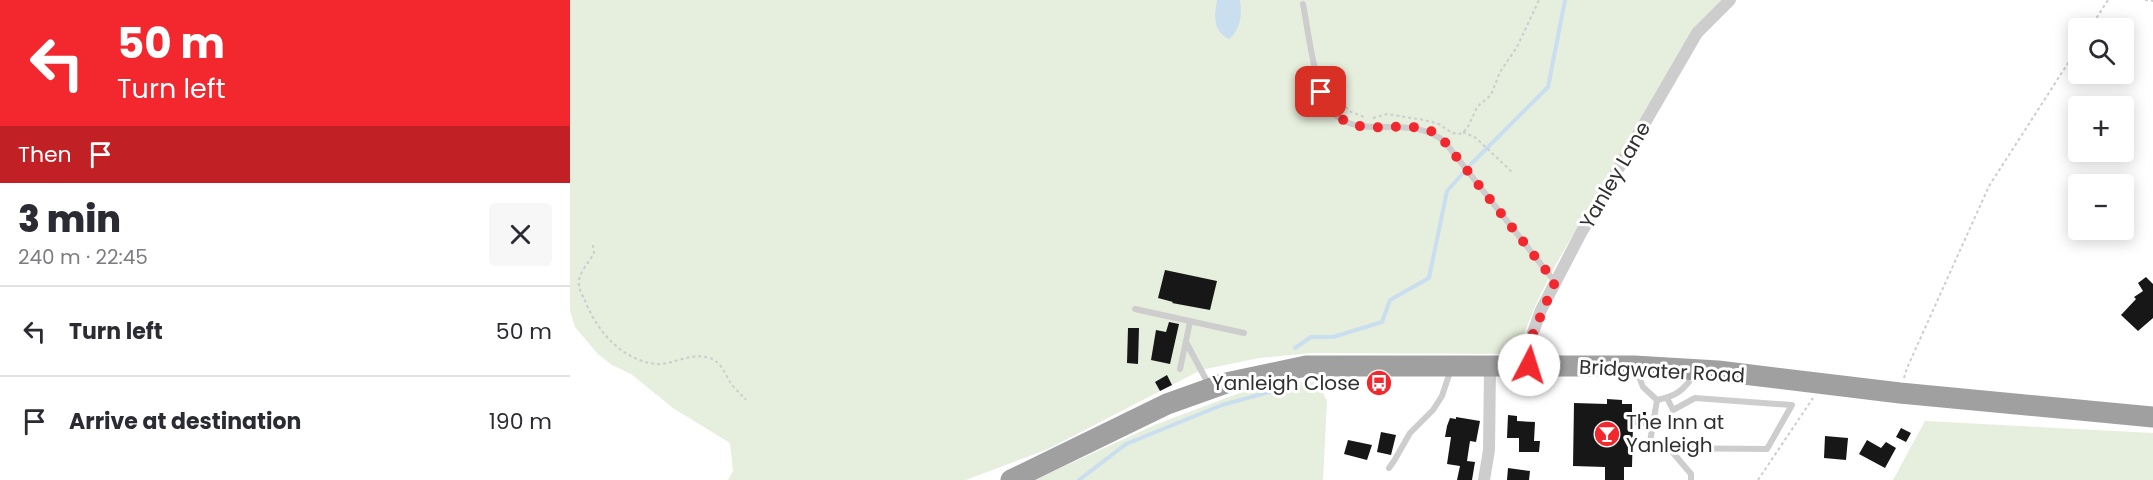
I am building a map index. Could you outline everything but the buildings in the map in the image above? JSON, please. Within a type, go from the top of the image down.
[{"type":"highway","name":"Bridgwater Road","points":[[1015,479],[1167,404],[1226,383],[1306,366],[1634,366],[1698,370],[1900,393],[2153,417]]},
{"type":"street","name":"Yanley Lane","points":[[1529,365],[1530,341],[1555,282],[1581,233],[1697,33],[1730,0]]},
{"type":"street","points":[[1484,480],[1489,450],[1490,366]]},
{"type":"lane","points":[[1303,4],[1321,92],[1338,117],[1367,127],[1401,127],[1433,132],[1459,159],[1555,282]]},
{"type":"lane","points":[[1135,309],[1244,333]]},
{"type":"lane","points":[[1180,369],[1190,322]]},
{"type":"lane","points":[[1186,342],[1211,388]]},
{"type":"lane","points":[[1389,468],[1410,433],[1433,410],[1442,396],[1452,366]]},
{"type":"lane","points":[[1634,366],[1643,387],[1657,400]]},
{"type":"lane","points":[[1657,400],[1673,397],[1686,387],[1698,370]]},
{"type":"lane","points":[[1657,400],[1650,442],[1659,448],[1767,449],[1792,405],[1695,398],[1673,410],[1667,398]]},
{"type":"lane","points":[[1669,448],[1691,474],[1691,480]]},
{"type":"path","points":[[1330,94],[1338,97],[1349,111],[1359,116],[1370,118],[1387,114],[1439,124],[1452,133],[1460,134],[1467,129],[1478,107],[1491,95],[1500,72],[1517,47],[1539,0]]},
{"type":"path","points":[[2096,18],[2108,0]]},
{"type":"path","points":[[2145,0],[2153,2]]},
{"type":"path","points":[[1900,393],[1907,368],[1989,186],[2068,62]]},
{"type":"path","points":[[1463,132],[1481,143],[1512,172]]},
{"type":"path","points":[[593,245],[594,252],[578,284],[589,313],[609,339],[622,351],[636,359],[656,364],[668,363],[684,357],[707,358],[715,361],[732,386],[746,400]]},
{"type":"path","points":[[1758,480],[1823,383]]},
{"type":"green space","points":[[570,0],[1722,0],[1696,26],[1556,264],[1536,304],[1516,354],[1311,353],[1259,358],[1201,370],[1048,449],[966,480],[728,480],[733,471],[730,443],[673,408],[631,374],[612,365],[598,354],[575,327],[570,311]]},
{"type":"green space","points":[[1325,381],[1323,393],[1327,401],[1323,480],[1034,480],[1157,424],[1253,388],[1282,383]]},
{"type":"green space","points":[[1925,421],[2153,433],[2153,480],[1893,480]]},
{"type":"water","points":[[1217,0],[1240,0],[1240,21],[1236,31],[1229,39],[1217,28],[1215,12]]},
{"type":"waterway","points":[[1295,348],[1311,337],[1333,337],[1382,322],[1390,300],[1429,278],[1447,191],[1548,87],[1565,0]]},
{"type":"waterway","points":[[1079,480],[1126,444],[1222,405],[1291,386]]},
{"type":"place","name":"Yanleigh Close","points":[[1379,383]]},
{"type":"place","name":"The Inn at Yanleigh","points":[[1607,434]]},
{"type":"route","points":[[1321,92],[1329,107],[1338,117],[1356,125],[1401,127],[1433,132],[1444,141],[1476,180],[1555,282],[1530,341],[1529,365]]}]
